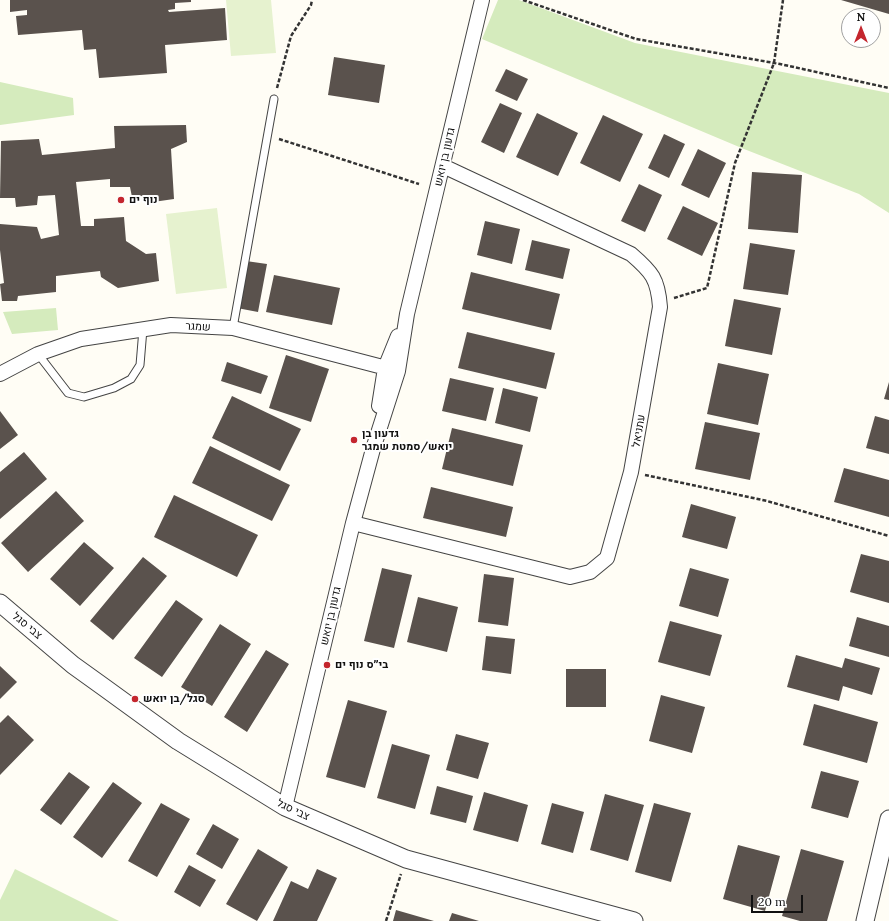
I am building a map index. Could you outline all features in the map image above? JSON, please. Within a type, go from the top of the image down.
[{"type":"street","name":"גדעון בן יואש","points":[[285,807],[353,523],[407,314],[482,0]]},
{"type":"street","name":"עתניאל","points":[[353,523],[570,577],[590,572],[607,558],[631,472],[660,307],[658,287],[648,269],[632,254],[443,166]]},
{"type":"street","name":"שמגר","points":[[0,374],[38,354],[81,339],[143,328],[171,326],[233,328],[392,369]]},
{"type":"street","name":"צבי סגל","points":[[0,603],[73,665],[178,741],[285,807],[406,859],[634,921]]},
{"type":"street","points":[[865,921],[889,819]]},
{"type":"lane","points":[[233,328],[266,135],[274,99]]},
{"type":"lane","points":[[38,354],[68,393],[84,397],[114,388],[131,379],[140,365],[143,328]]},
{"type":"path","points":[[274,99],[291,36],[312,0]]},
{"type":"path","points":[[523,0],[636,39],[774,63],[889,88]]},
{"type":"path","points":[[660,302],[706,288],[735,163],[774,63],[783,0]]},
{"type":"path","points":[[266,135],[419,184]]},
{"type":"path","points":[[631,472],[767,501],[889,536]]},
{"type":"path","points":[[386,921],[402,872]]},
{"type":"green space","points":[[226,0],[271,0],[276,53],[231,56]]},
{"type":"green space","points":[[498,0],[519,0],[635,43],[889,93],[889,213],[859,194],[744,149],[482,39]]},
{"type":"green space","points":[[0,82],[73,98],[74,115],[0,125]]},
{"type":"green space","points":[[217,208],[227,288],[176,294],[166,214]]},
{"type":"green space","points":[[56,308],[58,330],[12,334],[3,312]]},
{"type":"green space","points":[[15,869],[119,921],[0,921],[0,900]]},
{"type":"building","points":[[10,0],[191,0],[191,2],[175,3],[175,9],[168,10],[169,12],[225,8],[227,40],[165,45],[167,73],[99,78],[96,49],[84,50],[82,30],[18,35],[16,16],[27,15],[27,10],[10,12]]},
{"type":"building","points":[[841,0],[889,0],[889,14],[881,12],[881,8],[868,8]]},
{"type":"building","points":[[334,57],[385,65],[379,103],[328,95]]},
{"type":"building","points":[[506,69],[528,79],[517,101],[495,91]]},
{"type":"building","points":[[500,103],[522,113],[504,153],[481,142]]},
{"type":"building","points":[[537,113],[578,133],[558,176],[516,157]]},
{"type":"building","points":[[603,115],[643,134],[620,182],[580,163]]},
{"type":"building","points":[[186,125],[187,142],[171,149],[174,199],[153,202],[152,195],[132,197],[130,187],[110,187],[110,179],[76,182],[81,226],[94,226],[94,219],[124,217],[126,241],[146,254],[156,253],[159,281],[118,288],[101,277],[100,271],[56,276],[56,292],[18,296],[17,301],[2,301],[0,284],[4,283],[0,250],[0,224],[37,227],[41,239],[59,235],[55,195],[38,196],[37,205],[16,207],[15,198],[0,198],[1,141],[39,139],[42,155],[115,148],[114,126]]},
{"type":"building","points":[[664,134],[685,144],[669,178],[648,168]]},
{"type":"building","points":[[698,149],[726,163],[709,198],[681,185]]},
{"type":"building","points":[[752,172],[802,175],[798,233],[748,229]]},
{"type":"building","points":[[639,184],[662,195],[645,232],[621,221]]},
{"type":"building","points":[[683,206],[718,223],[702,256],[667,239]]},
{"type":"building","points":[[485,221],[520,229],[512,264],[477,255]]},
{"type":"building","points":[[532,240],[570,249],[563,279],[525,270]]},
{"type":"building","points":[[750,243],[795,250],[788,295],[743,289]]},
{"type":"building","points":[[246,261],[267,264],[258,312],[237,308]]},
{"type":"building","points":[[471,272],[560,294],[551,330],[462,309]]},
{"type":"building","points":[[274,275],[340,288],[332,325],[266,312]]},
{"type":"building","points":[[734,299],[781,308],[772,355],[725,346]]},
{"type":"building","points":[[467,332],[555,353],[546,389],[458,368]]},
{"type":"building","points":[[286,355],[329,369],[311,422],[269,408]]},
{"type":"building","points":[[227,362],[268,376],[261,394],[221,381]]},
{"type":"building","points":[[718,363],[769,374],[758,425],[707,414]]},
{"type":"building","points":[[450,378],[494,388],[486,421],[442,411]]},
{"type":"building","points":[[889,382],[889,400],[884,399]]},
{"type":"building","points":[[503,388],[538,397],[530,432],[495,423]]},
{"type":"building","points":[[232,396],[301,429],[280,471],[212,438]]},
{"type":"building","points":[[0,411],[18,435],[0,449]]},
{"type":"building","points":[[875,416],[889,420],[889,454],[866,448]]},
{"type":"building","points":[[705,422],[760,433],[750,480],[695,469]]},
{"type":"building","points":[[452,428],[523,445],[513,486],[442,469]]},
{"type":"building","points":[[210,446],[290,485],[272,521],[192,483]]},
{"type":"building","points":[[24,452],[47,479],[0,519],[0,472]]},
{"type":"building","points":[[844,468],[889,480],[889,517],[834,502]]},
{"type":"building","points":[[431,487],[513,507],[506,537],[423,518]]},
{"type":"building","points":[[56,491],[84,521],[28,572],[1,543]]},
{"type":"building","points":[[174,495],[258,535],[237,577],[154,537]]},
{"type":"building","points":[[691,504],[736,517],[727,549],[682,537]]},
{"type":"building","points":[[84,542],[114,568],[80,606],[50,579]]},
{"type":"building","points":[[861,554],[889,561],[889,603],[850,592]]},
{"type":"building","points":[[143,557],[167,576],[113,640],[90,621]]},
{"type":"building","points":[[382,568],[412,575],[394,648],[364,641]]},
{"type":"building","points":[[690,568],[729,579],[718,617],[679,606]]},
{"type":"building","points":[[484,574],[514,578],[508,626],[478,622]]},
{"type":"building","points":[[418,597],[458,607],[447,652],[407,642]]},
{"type":"building","points":[[176,600],[203,619],[162,677],[134,658]]},
{"type":"building","points":[[857,617],[889,626],[889,657],[849,646]]},
{"type":"building","points":[[670,621],[722,635],[710,676],[658,662]]},
{"type":"building","points":[[220,624],[251,644],[212,706],[181,687]]},
{"type":"building","points":[[486,636],[515,639],[511,674],[482,670]]},
{"type":"building","points":[[266,650],[289,664],[247,732],[224,717]]},
{"type":"building","points":[[796,655],[842,668],[845,658],[880,668],[872,695],[843,686],[839,701],[787,687]]},
{"type":"building","points":[[0,666],[17,682],[0,699]]},
{"type":"building","points":[[566,669],[606,669],[606,707],[566,707]]},
{"type":"building","points":[[661,695],[705,707],[692,753],[649,741]]},
{"type":"building","points":[[348,700],[387,711],[365,788],[326,777]]},
{"type":"building","points":[[814,704],[878,722],[867,763],[803,745]]},
{"type":"building","points":[[8,715],[34,740],[0,775],[0,723]]},
{"type":"building","points":[[456,734],[489,743],[478,779],[446,770]]},
{"type":"building","points":[[392,744],[430,755],[415,809],[377,798]]},
{"type":"building","points":[[821,771],[859,781],[848,818],[811,808]]},
{"type":"building","points":[[69,772],[90,787],[61,825],[40,810]]},
{"type":"building","points":[[113,782],[142,803],[102,858],[73,837]]},
{"type":"building","points":[[437,786],[473,796],[466,823],[430,814]]},
{"type":"building","points":[[484,792],[528,805],[518,842],[473,830]]},
{"type":"building","points":[[605,794],[644,805],[628,861],[590,850]]},
{"type":"building","points":[[161,803],[190,819],[157,877],[128,861]]},
{"type":"building","points":[[552,803],[584,812],[573,853],[541,844]]},
{"type":"building","points":[[654,803],[691,813],[671,882],[635,872]]},
{"type":"building","points":[[213,824],[239,839],[222,869],[196,854]]},
{"type":"building","points":[[738,845],[780,856],[765,911],[723,899]]},
{"type":"building","points":[[258,849],[288,867],[257,921],[226,904]]},
{"type":"building","points":[[801,849],[844,861],[827,921],[800,921],[782,916]]},
{"type":"building","points":[[189,865],[216,880],[200,907],[174,892]]},
{"type":"building","points":[[317,869],[337,878],[317,921],[273,921],[291,881],[308,889]]},
{"type":"building","points":[[396,910],[434,921],[393,921]]},
{"type":"building","points":[[452,913],[479,921],[449,921]]},
{"type":"place","name":"נוף ים","points":[[121,200]]},
{"type":"place","name":"גדעון בן יואש/סמטת שמגר","points":[[354,440]]},
{"type":"place","name":"בי״ס נוף ים","points":[[327,665]]},
{"type":"place","name":"סגל/בן יואש","points":[[135,699]]}]
